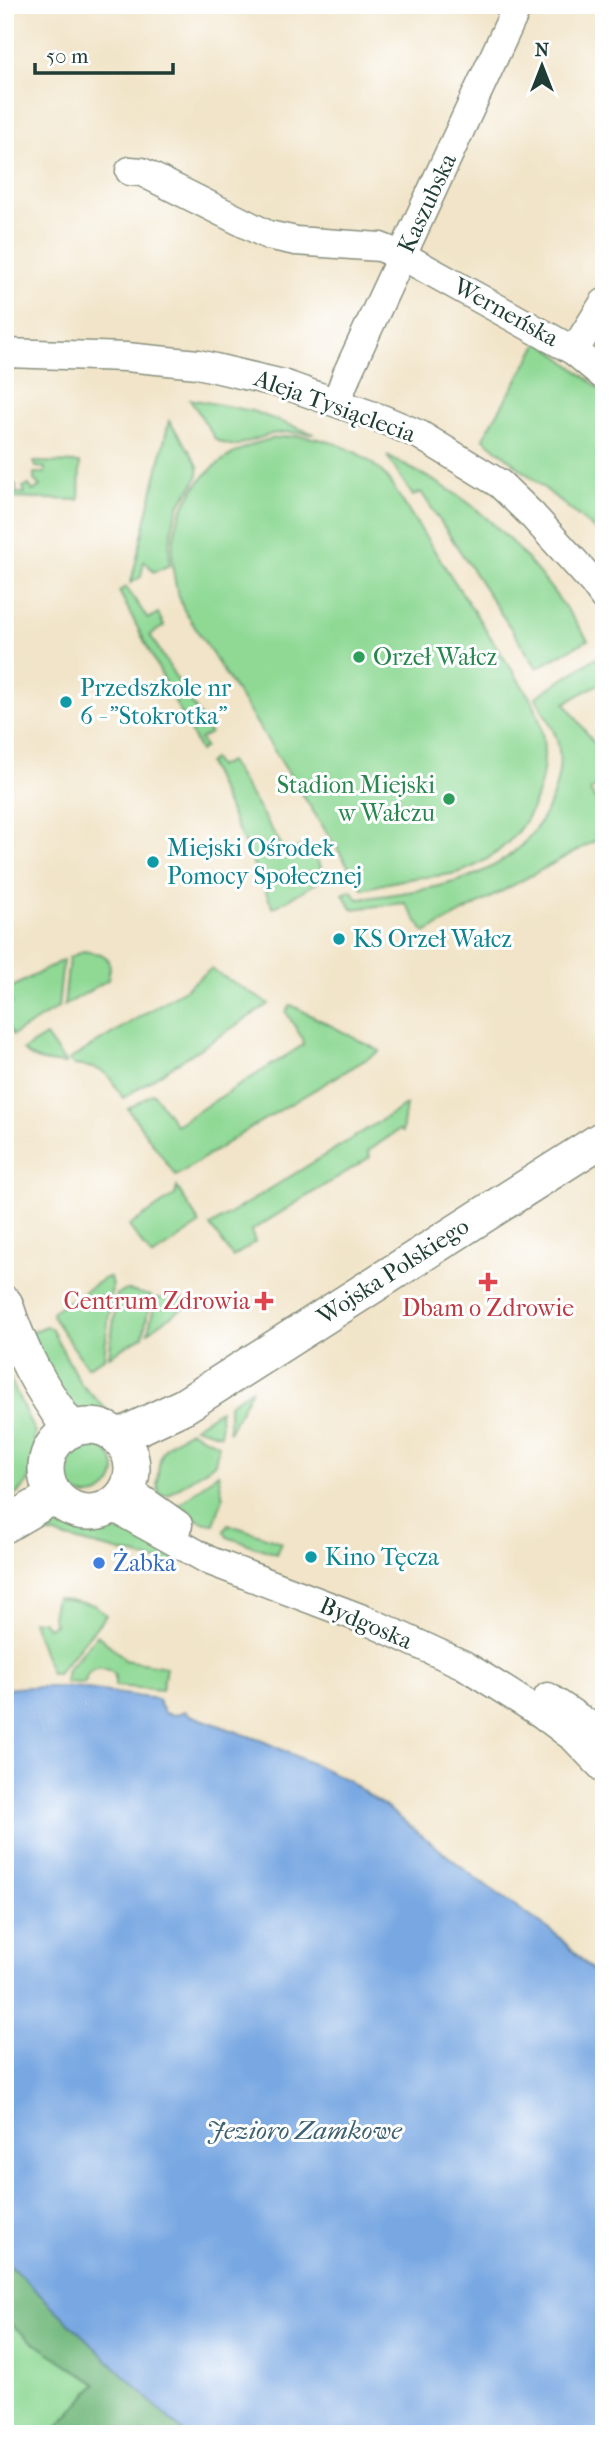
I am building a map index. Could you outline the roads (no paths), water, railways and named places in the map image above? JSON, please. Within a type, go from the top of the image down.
[{"type":"main road","name":"Wojska Polskiego","points":[[123,1445],[604,1138]]},
{"type":"main road","points":[[5,1304],[61,1437]]},
{"type":"main road","points":[[5,1351],[61,1437]]},
{"type":"main road","points":[[83,1426],[95,1426],[107,1430],[123,1445],[132,1465],[131,1478],[119,1498],[99,1511],[87,1513],[74,1510],[54,1496],[46,1476],[45,1465],[61,1437],[83,1426]]},
{"type":"main road","points":[[5,1525],[54,1496]]},
{"type":"street","name":"Kaszubska","points":[[337,401],[517,5]]},
{"type":"street","name":"Werneńska","points":[[130,171],[142,172],[268,235],[296,241],[380,247],[403,256],[575,351],[604,376]]},
{"type":"street","points":[[575,351],[604,303]]},
{"type":"street","name":"Aleja Tysiąclecia","points":[[5,353],[126,357],[198,364],[283,384],[337,401],[420,435],[499,484],[541,525],[604,597]]},
{"type":"street","name":"Bydgoska","points":[[119,1498],[210,1561],[368,1621],[464,1665],[542,1714],[592,1728],[604,1769]]},
{"type":"water","name":"Jezioro Zamkowe","points":[[73,1687],[157,1699],[165,1713],[174,1715],[185,1711],[265,1742],[346,1779],[477,1879],[557,1935],[604,1982],[604,2434],[185,2434],[5,2261],[5,1689]]},
{"type":"place","name":"Orzeł Wałcz","points":[[359,657]]},
{"type":"place","name":"Przedszkole nr 6 - \"Stokrotka\"","points":[[66,702]]},
{"type":"place","name":"Stadion Miejski w Wałczu","points":[[449,799]]},
{"type":"place","name":"Miejski Ośrodek Pomocy Społecznej","points":[[153,862]]},
{"type":"place","name":"KS Orzeł Wałcz","points":[[339,939]]},
{"type":"place","name":"Dbam o Zdrowie","points":[[488,1282]]},
{"type":"place","name":"Centrum Zdrowia","points":[[264,1301]]},
{"type":"place","name":"Kino Tęcza","points":[[311,1557]]},
{"type":"place","name":"Żabka","points":[[99,1563]]}]
